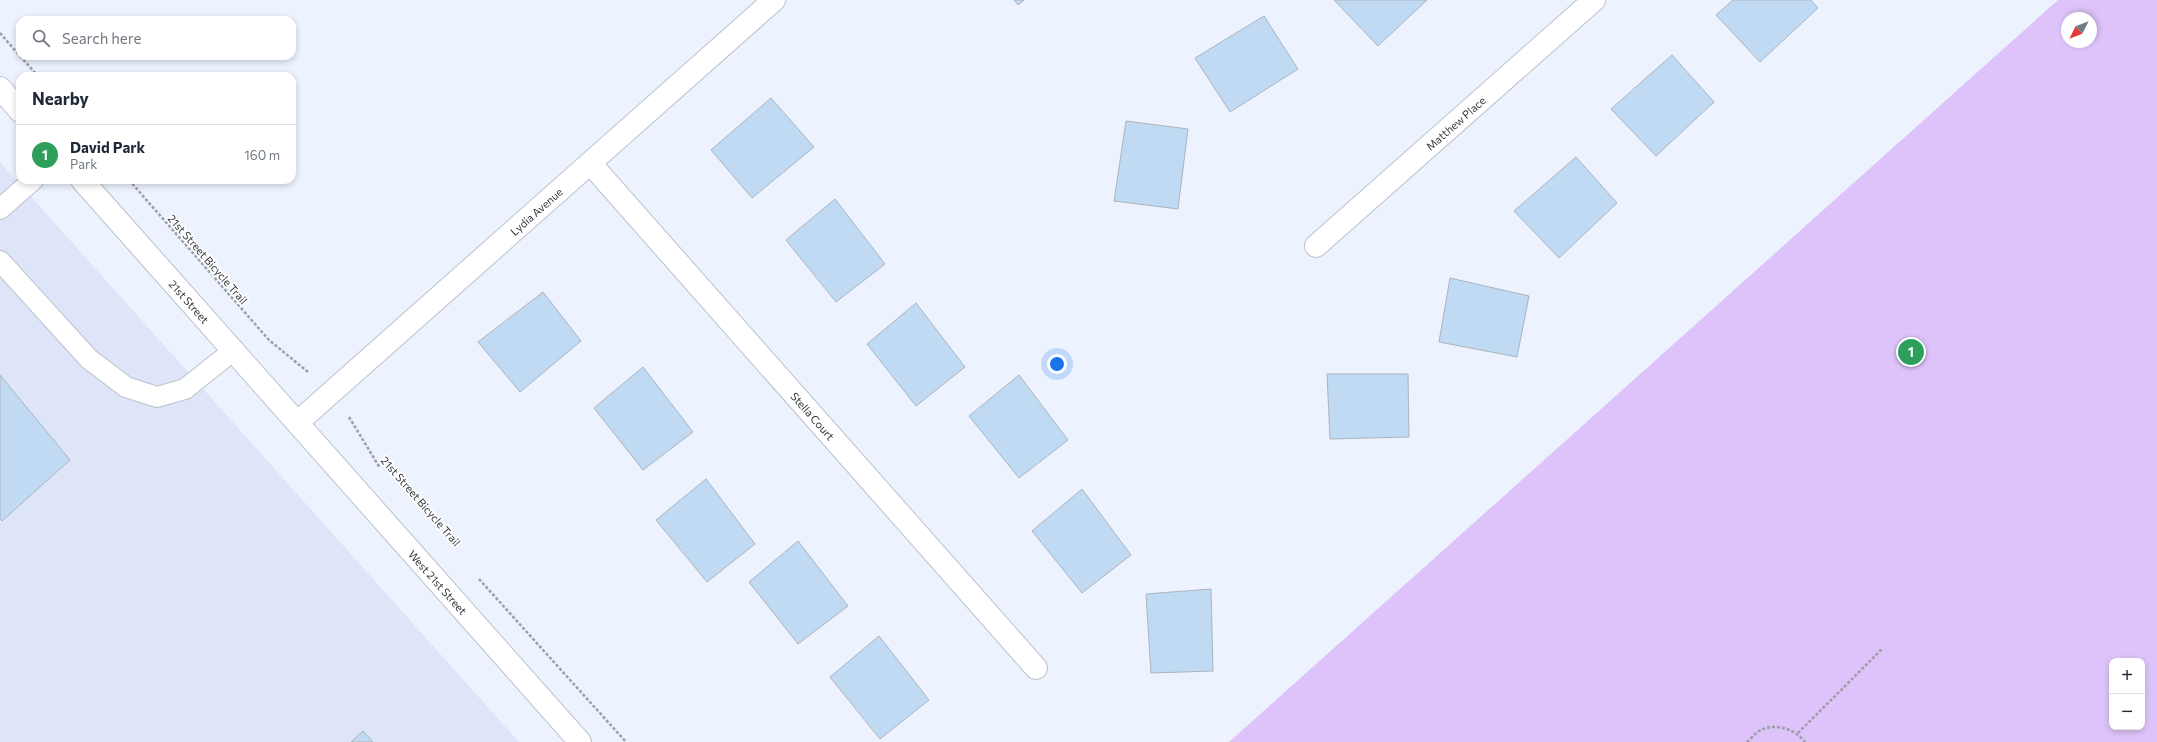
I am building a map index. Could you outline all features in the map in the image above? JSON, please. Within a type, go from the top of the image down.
[{"type":"street","name":"Lydia Avenue","points":[[298,422],[774,0]]},
{"type":"street","name":"Matthew Place","points":[[1316,246],[1594,0]]},
{"type":"street","points":[[0,88],[16,106]]},
{"type":"street","name":"Stella Court","points":[[590,163],[1036,668]]},
{"type":"street","name":"21st Street","points":[[86,184],[298,422]]},
{"type":"street","name":"West 21st Street","points":[[298,422],[580,742]]},
{"type":"lane","points":[[0,209],[28,184]]},
{"type":"lane","points":[[0,261],[90,359],[126,387],[157,397],[185,389],[234,350]]},
{"type":"path","points":[[0,33],[16,51]]},
{"type":"path","points":[[24,60],[34,72]]},
{"type":"path","name":"21st Street Bicycle Trail","points":[[132,184],[269,340],[306,370],[330,393],[346,412],[382,472]]},
{"type":"path","points":[[476,576],[626,742]]},
{"type":"path","points":[[1798,734],[1882,649]]},
{"type":"path","points":[[1747,742],[1759,731],[1780,727],[1798,734],[1805,742]]},
{"type":"shaded area","points":[[2058,0],[2157,0],[2157,742],[1229,742]]},
{"type":"shaded area","points":[[0,162],[16,180],[16,184],[20,184],[519,742],[0,742]]},
{"type":"building","points":[[1014,0],[1024,0],[1018,5]]},
{"type":"building","points":[[1334,0],[1427,0],[1378,46]]},
{"type":"building","points":[[1733,0],[1811,0],[1818,8],[1760,62],[1716,15]]},
{"type":"building","points":[[1264,16],[1298,69],[1230,112],[1195,58]]},
{"type":"building","points":[[1672,55],[1714,102],[1656,156],[1611,109]]},
{"type":"building","points":[[771,98],[814,147],[752,198],[711,150]]},
{"type":"building","points":[[1126,121],[1188,129],[1178,209],[1114,201]]},
{"type":"building","points":[[1576,157],[1617,203],[1559,258],[1514,211]]},
{"type":"building","points":[[835,199],[885,264],[836,302],[786,240]]},
{"type":"building","points":[[1450,278],[1529,296],[1517,357],[1439,342]]},
{"type":"building","points":[[543,292],[581,341],[520,392],[478,342]]},
{"type":"building","points":[[916,303],[965,367],[916,406],[867,344]]},
{"type":"building","points":[[643,367],[693,432],[643,470],[594,408]]},
{"type":"building","points":[[1327,374],[1408,374],[1409,437],[1330,439]]},
{"type":"building","points":[[0,375],[70,460],[2,521],[0,519]]},
{"type":"building","points":[[1019,375],[1068,440],[1019,478],[969,416]]},
{"type":"building","points":[[706,479],[755,544],[707,582],[656,520]]},
{"type":"building","points":[[1082,489],[1131,555],[1082,593],[1032,531]]},
{"type":"building","points":[[798,541],[848,606],[798,644],[749,582]]},
{"type":"building","points":[[1211,589],[1213,671],[1151,673],[1146,594]]},
{"type":"building","points":[[879,636],[929,700],[880,739],[830,677]]},
{"type":"building","points":[[363,731],[373,742],[351,742]]},
{"type":"place","name":"David Park","points":[[1911,352]]}]
